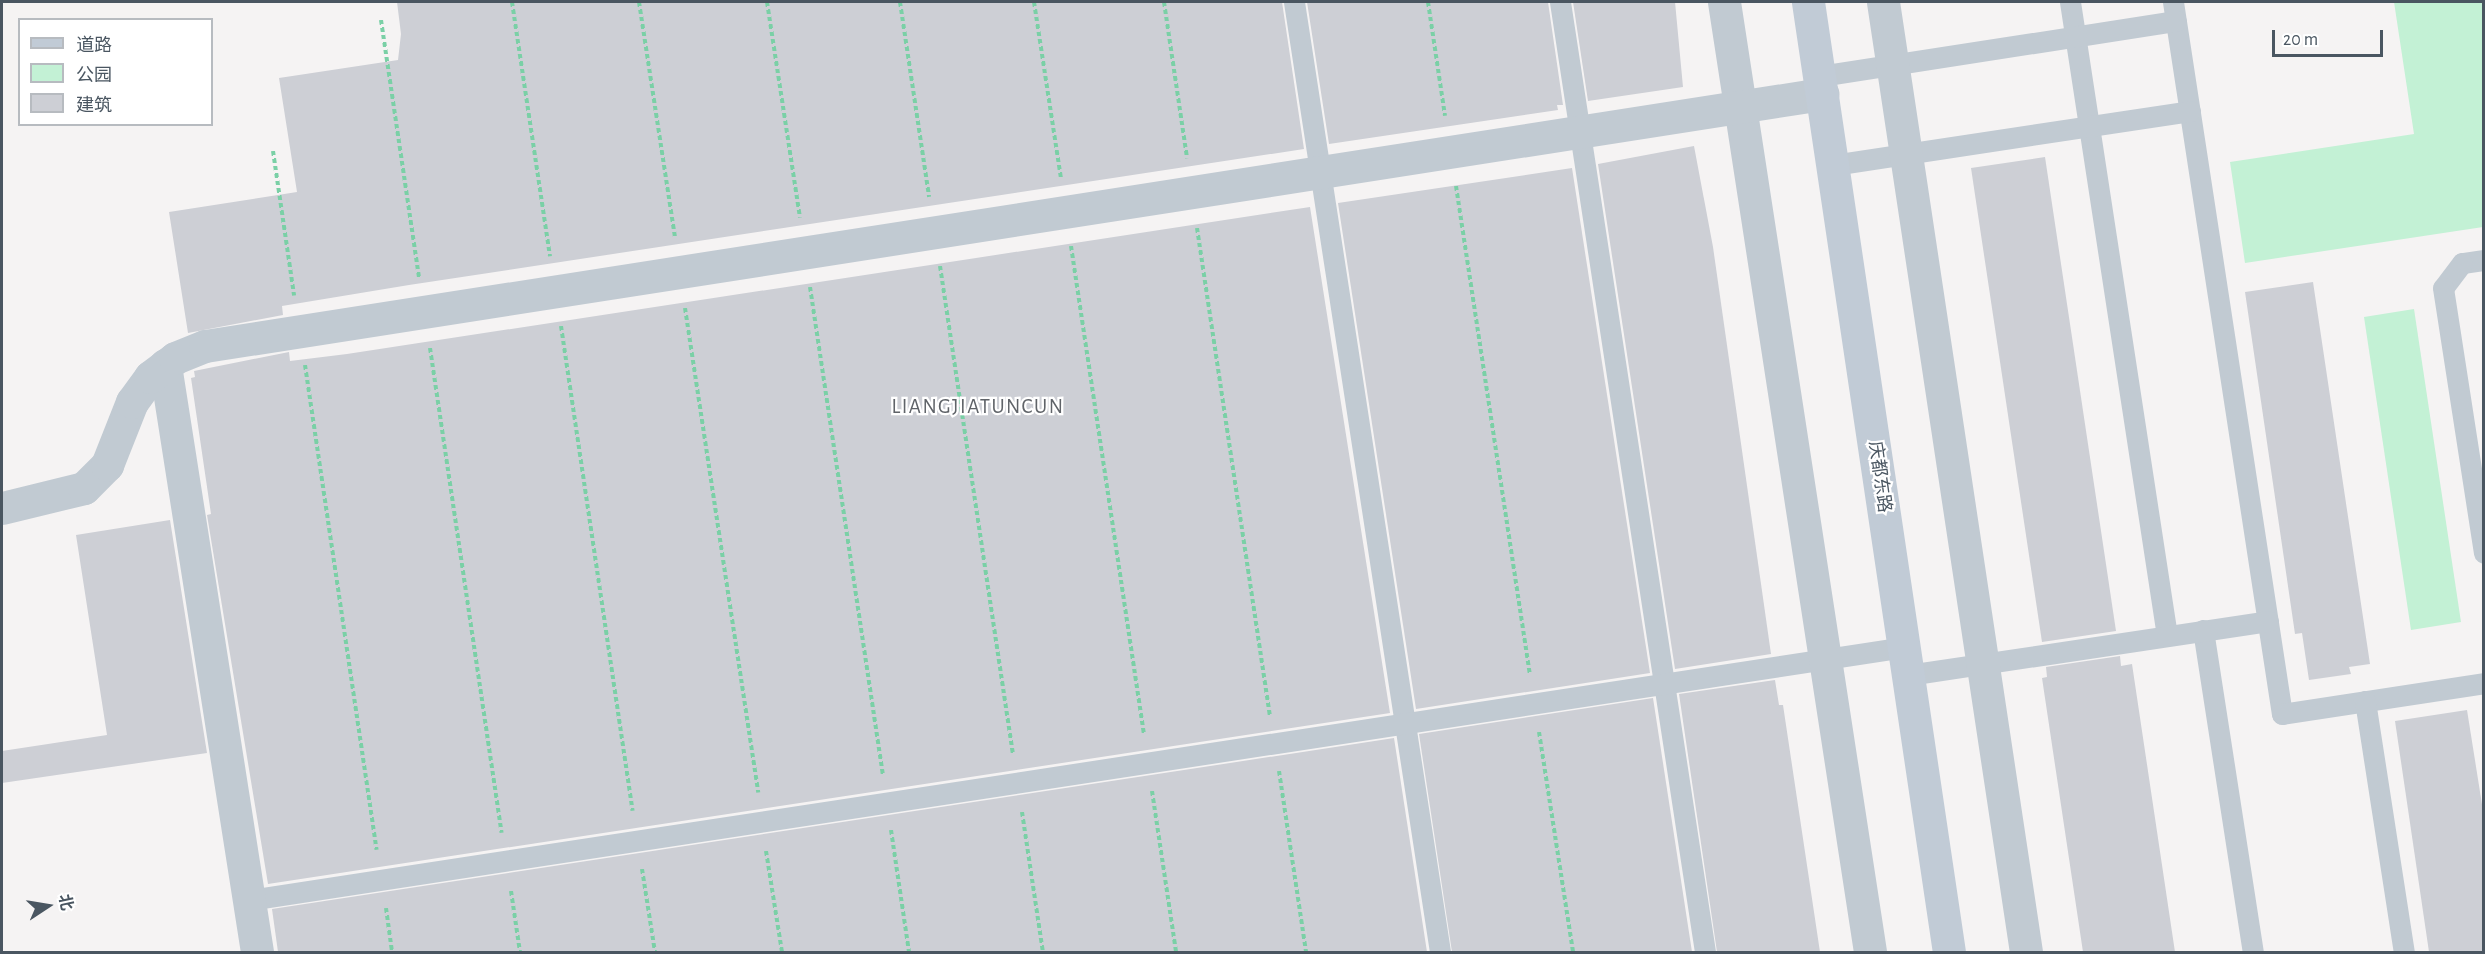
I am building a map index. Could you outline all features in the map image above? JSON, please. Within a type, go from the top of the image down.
[{"type":"street","points":[[1724,2],[1870,952]]},
{"type":"street","name":"庆都东路","points":[[1808,2],[1949,952]]},
{"type":"street","points":[[1883,2],[2026,952]]},
{"type":"street","points":[[2,508],[84,488],[107,465],[132,402],[150,377],[165,365],[205,346],[1740,107],[1821,85]]},
{"type":"street","points":[[165,365],[257,952]]},
{"type":"lane","points":[[1294,2],[1440,952]]},
{"type":"lane","points":[[1560,2],[1705,952]]},
{"type":"lane","points":[[2070,2],[2167,636]]},
{"type":"lane","points":[[1821,85],[1893,65],[2075,37],[2175,11],[2282,714],[2484,683]]},
{"type":"lane","points":[[1833,165],[2190,111]]},
{"type":"lane","points":[[2484,260],[2462,263],[2443,288],[2484,553]]},
{"type":"lane","points":[[249,900],[1825,660],[1983,664],[2268,621]]},
{"type":"lane","points":[[2203,630],[2253,952]]},
{"type":"lane","points":[[2365,701],[2404,952]]},
{"type":"path","points":[[512,2],[655,952]]},
{"type":"path","points":[[639,2],[782,952]]},
{"type":"path","points":[[767,2],[909,952]]},
{"type":"path","points":[[900,2],[1042,952]]},
{"type":"path","points":[[1034,2],[1176,952]]},
{"type":"path","points":[[1164,2],[1306,952]]},
{"type":"path","points":[[1428,2],[1573,952]]},
{"type":"path","points":[[381,21],[520,952]]},
{"type":"path","points":[[273,151],[392,952]]},
{"type":"green space","points":[[2394,2],[2483,2],[2483,227],[2245,263],[2230,162],[2414,134]]},
{"type":"green space","points":[[2414,309],[2461,622],[2411,630],[2364,317]]},
{"type":"building","points":[[397,2],[1282,2],[1304,149],[409,285],[282,306],[283,315],[188,333],[169,212],[297,192],[279,78],[398,60],[401,34]]},
{"type":"building","points":[[1307,2],[1548,2],[1563,105],[1557,105],[1558,110],[1329,144]]},
{"type":"building","points":[[1573,2],[1675,2],[1683,87],[1588,101]]},
{"type":"building","points":[[1694,146],[1713,247],[1771,654],[1675,669],[1598,164]]},
{"type":"building","points":[[2045,157],[2116,631],[2042,642],[1971,168]]},
{"type":"building","points":[[1572,168],[1650,673],[1416,709],[1338,203]]},
{"type":"building","points":[[1310,207],[1390,713],[268,884],[207,515],[211,514],[191,378],[195,377],[194,371],[289,352],[290,361],[347,354]]},
{"type":"building","points":[[2313,282],[2370,664],[2349,667],[2351,674],[2309,680],[2302,633],[2295,634],[2245,292]]},
{"type":"building","points":[[170,520],[207,753],[2,783],[2,751],[107,735],[76,535]]},
{"type":"building","points":[[2120,656],[2121,666],[2132,664],[2175,952],[2083,952],[2042,678],[2047,677],[2046,667]]},
{"type":"building","points":[[1775,680],[1779,705],[1783,705],[1820,952],[1717,952],[1679,694]]},
{"type":"building","points":[[1653,698],[1692,952],[1452,952],[1419,734]]},
{"type":"building","points":[[2467,710],[2484,817],[2484,952],[2429,952],[2395,721]]},
{"type":"building","points":[[1394,738],[1427,952],[278,952],[272,909]]},
{"type":"district","name":"LIANGJIATUNCUN","points":[[978,407]]}]
